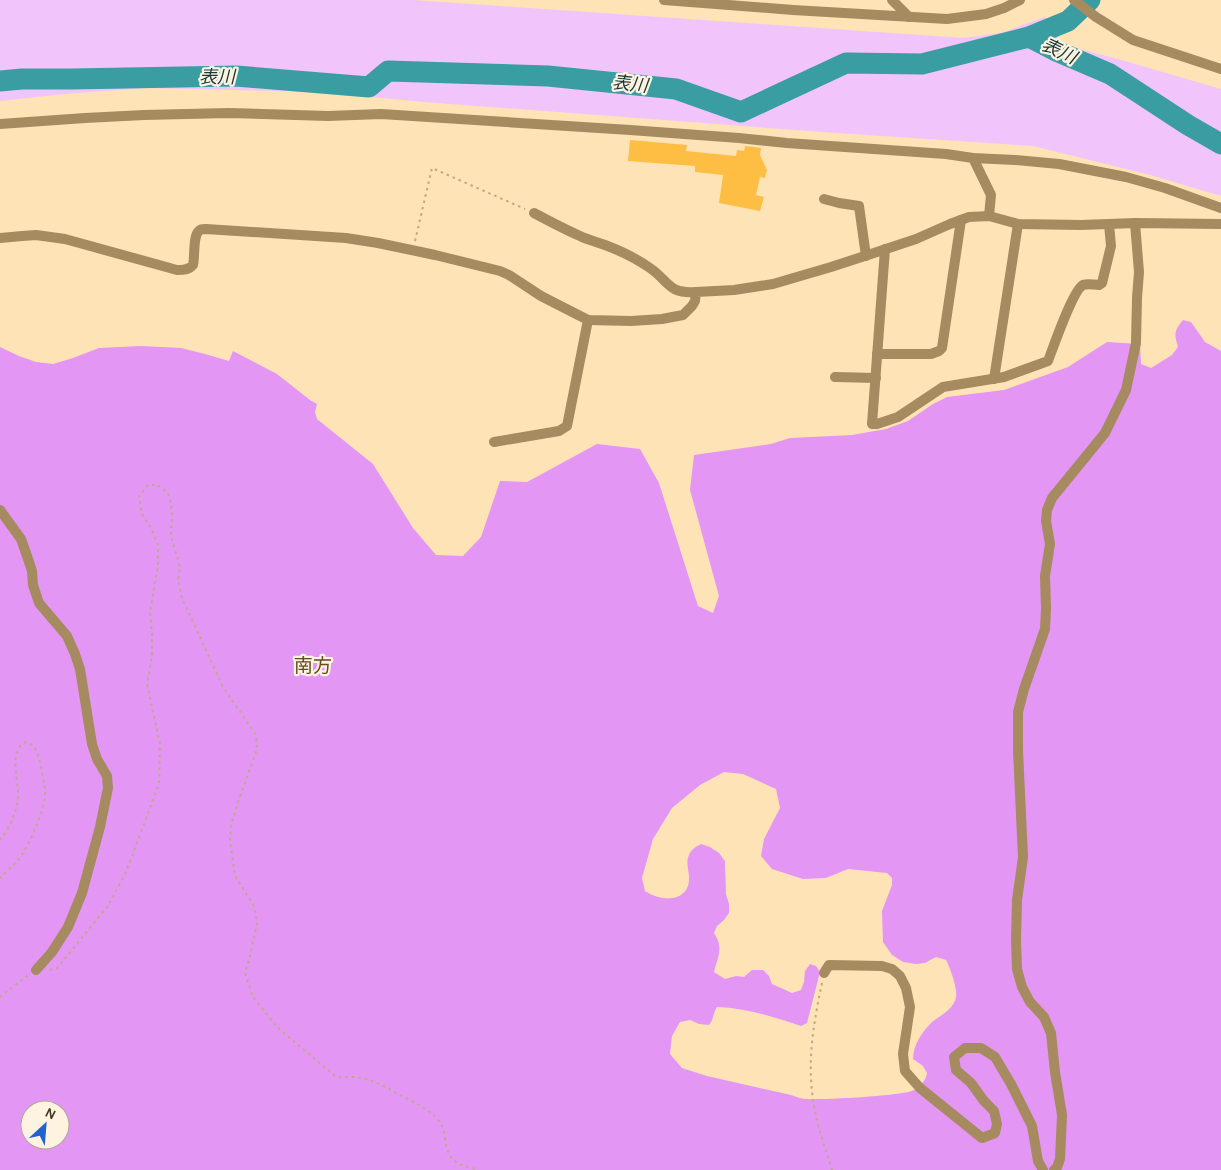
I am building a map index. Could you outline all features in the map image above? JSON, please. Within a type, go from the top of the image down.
[{"type":"street","points":[[664,0],[948,19],[986,14],[1020,0]]},
{"type":"street","points":[[892,0],[909,17]]},
{"type":"street","points":[[1074,0],[1096,17],[1133,40],[1221,69]]},
{"type":"street","points":[[0,124],[153,115],[229,113],[328,116],[380,114],[739,138],[1059,164],[1126,177],[1165,188],[1221,208]]},
{"type":"street","points":[[973,158],[991,195],[989,216]]},
{"type":"street","points":[[824,199],[859,206],[866,256]]},
{"type":"street","points":[[534,213],[580,236],[633,258],[660,275],[675,290],[686,293],[734,290],[773,284],[916,239],[969,217],[989,216],[1018,224],[1221,224]]},
{"type":"street","points":[[877,354],[931,354],[942,348],[961,220]]},
{"type":"street","points":[[1054,1170],[1056,1170],[1060,1158],[1062,1115],[1051,1033],[1044,1017],[1030,1002],[1022,987],[1017,969],[1017,900],[1023,857],[1018,712],[1045,629],[1044,576],[1050,544],[1046,521],[1047,510],[1052,498],[1105,433],[1126,390],[1136,343],[1138,272],[1135,223]]},
{"type":"street","points":[[994,379],[1018,224]]},
{"type":"street","points":[[885,249],[872,424],[878,424],[898,417],[943,387],[1004,377],[1048,360],[1062,322],[1080,288],[1086,284],[1099,285],[1102,283],[1111,246],[1110,224]]},
{"type":"street","points":[[0,238],[48,236],[182,270],[193,265],[196,237],[200,230],[346,238],[412,250],[500,271],[588,320],[662,320],[683,315],[695,301],[696,292]]},
{"type":"street","points":[[494,442],[559,431],[567,426],[588,320]]},
{"type":"street","points":[[835,377],[876,378]]},
{"type":"street","points":[[0,510],[21,540],[32,571],[33,584],[39,603],[66,636],[75,654],[80,669],[92,744],[107,776],[108,788],[100,827],[82,893],[68,927],[52,952],[36,970]]},
{"type":"street","points":[[824,974],[829,965],[882,966],[892,969],[900,976],[906,988],[910,1007],[903,1054],[905,1071],[920,1088],[982,1138],[995,1133],[997,1124],[994,1111],[984,1101],[972,1083],[956,1070],[954,1057],[965,1048],[980,1048],[995,1057],[1032,1126],[1038,1161],[1043,1170]]},
{"type":"path","points":[[412,250],[432,168],[534,213]]},
{"type":"path","points":[[0,996],[36,970],[46,972],[57,968],[108,906],[126,872],[159,784],[160,744],[147,684],[152,656],[150,612],[158,565],[158,545],[151,528],[142,514],[139,496],[148,485],[158,484],[168,492],[171,503],[171,536],[180,567],[178,581],[182,598],[223,687],[256,735],[257,748],[231,825],[230,842],[235,876],[254,906],[256,924],[245,973],[253,997],[277,1027],[335,1076],[344,1078],[360,1077],[417,1102],[440,1122],[446,1146],[452,1160],[479,1170]]},
{"type":"path","points":[[0,840],[11,822],[18,797],[17,749],[21,744],[31,743],[38,755],[45,793],[43,808],[20,858],[0,878]]},
{"type":"path","points":[[824,974],[811,1045],[810,1073],[813,1100],[832,1170]]},
{"type":"shaded area","points":[[0,0],[413,0],[963,38],[1001,33],[1045,17],[1060,41],[1068,46],[1221,89],[1221,196],[1150,175],[1033,146],[424,102],[318,92],[146,88],[0,101]]},
{"type":"shaded area","points":[[1183,320],[1191,322],[1205,342],[1221,351],[1221,1170],[0,1170],[0,347],[36,362],[53,364],[99,348],[141,346],[181,348],[229,361],[233,351],[277,374],[317,404],[315,412],[317,419],[373,464],[413,528],[436,555],[463,556],[481,537],[500,481],[527,482],[597,444],[640,449],[659,483],[698,606],[713,613],[719,596],[690,490],[694,455],[771,444],[790,438],[852,435],[886,429],[908,421],[947,397],[1004,390],[1068,367],[1107,342],[1140,344],[1141,364],[1151,368],[1172,355],[1178,347],[1176,330]],"holes":[[[724,772],[743,774],[776,789],[780,808],[764,839],[761,856],[772,869],[803,879],[826,878],[848,869],[887,873],[892,878],[892,885],[882,911],[883,942],[892,955],[903,962],[925,963],[936,957],[946,960],[955,984],[956,997],[953,1005],[928,1026],[916,1044],[913,1059],[923,1066],[927,1073],[923,1083],[914,1090],[879,1096],[804,1099],[707,1076],[682,1068],[670,1054],[672,1036],[680,1022],[690,1020],[699,1024],[709,1025],[717,1007],[749,1011],[801,1026],[807,1023],[820,972],[816,966],[810,964],[805,971],[801,990],[792,993],[772,984],[769,976],[763,970],[752,970],[744,977],[736,976],[725,979],[714,972],[719,948],[719,943],[714,933],[717,926],[729,913],[726,894],[725,861],[719,853],[701,844],[690,853],[687,862],[689,884],[679,896],[661,898],[645,891],[642,878],[653,839],[672,808],[700,785]]]},
{"type":"building","points":[[630,140],[687,145],[686,151],[736,156],[737,150],[744,151],[745,146],[761,148],[760,155],[767,170],[765,178],[760,177],[756,195],[764,197],[760,211],[719,203],[723,175],[695,172],[695,166],[628,161]]},
{"type":"waterway","name":"表川","points":[[0,81],[22,79],[236,76],[369,87],[388,71],[548,76],[676,89],[741,112],[846,63],[922,64],[1029,37],[1068,21],[1090,0]]},
{"type":"waterway","name":"表川","points":[[1029,37],[1110,74],[1188,125],[1221,144]]},
{"type":"district","name":"南方","points":[[313,665]]}]
